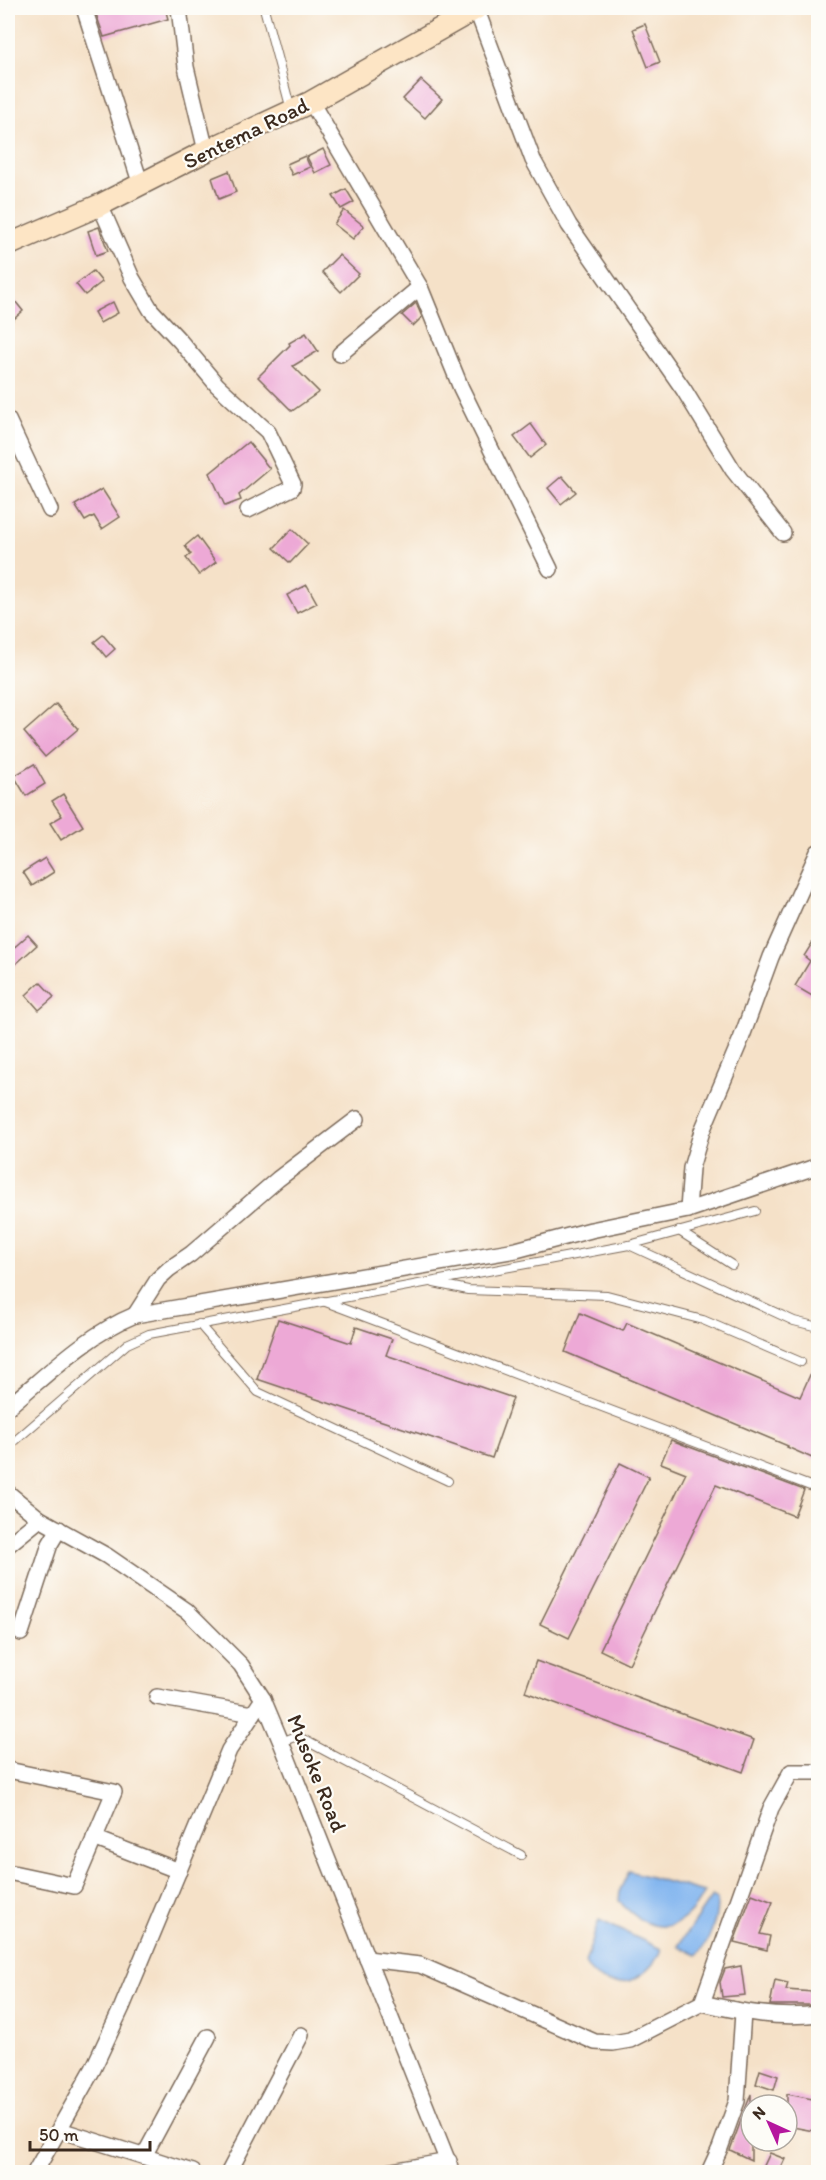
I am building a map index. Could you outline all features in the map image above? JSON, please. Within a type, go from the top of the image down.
[{"type":"main road","name":"Sentema Road","points":[[8,245],[100,205],[206,151],[311,102],[477,8]]},
{"type":"street","points":[[84,8],[141,185]]},
{"type":"street","points":[[179,8],[186,67],[206,151]]},
{"type":"street","points":[[477,8],[533,160],[569,225],[684,390],[733,470],[783,533]]},
{"type":"street","points":[[311,102],[420,287],[461,388],[550,568]]},
{"type":"street","points":[[100,205],[132,278],[151,310],[217,386],[268,432],[293,484],[292,488],[248,510]]},
{"type":"street","points":[[340,354],[420,287]]},
{"type":"street","points":[[8,420],[50,510]]},
{"type":"street","points":[[688,1210],[691,1168],[702,1131],[741,1039],[775,948],[819,852]]},
{"type":"street","points":[[135,1315],[158,1279],[169,1269],[191,1254],[278,1179],[357,1119]]},
{"type":"street","points":[[8,1407],[92,1337],[112,1324],[135,1315],[516,1250],[591,1230],[688,1210],[818,1166]]},
{"type":"street","name":"Musoke Road","points":[[8,1493],[40,1519],[107,1556],[187,1611],[241,1665],[263,1699],[281,1742],[450,2167]]},
{"type":"street","points":[[8,1545],[40,1519]]},
{"type":"street","points":[[21,1633],[50,1544],[59,1529]]},
{"type":"street","points":[[157,1696],[253,1714]]},
{"type":"street","points":[[35,2172],[93,2069],[122,2007],[230,1750],[263,1699]]},
{"type":"street","points":[[8,1770],[114,1792],[74,1886],[8,1872]]},
{"type":"street","points":[[702,2003],[771,1808],[791,1772],[819,1772]]},
{"type":"street","points":[[94,1838],[179,1871]]},
{"type":"street","points":[[367,1959],[420,1965],[596,2042],[613,2043],[630,2040],[702,2003],[743,2013],[793,2017],[819,2014]]},
{"type":"street","points":[[709,2172],[737,2101],[743,2013]]},
{"type":"street","points":[[229,2172],[301,2035]]},
{"type":"street","points":[[144,2157],[208,2037]]},
{"type":"street","points":[[60,2130],[193,2172]]},
{"type":"street","points":[[386,2172],[450,2167]]},
{"type":"lane","points":[[264,8],[291,111]]},
{"type":"lane","points":[[8,1447],[127,1344],[149,1334],[629,1245],[755,1211]]},
{"type":"lane","points":[[680,1231],[732,1265]]},
{"type":"lane","points":[[629,1245],[794,1321],[819,1327]]},
{"type":"lane","points":[[430,1282],[468,1290],[607,1296],[703,1320],[801,1362]]},
{"type":"lane","points":[[323,1301],[819,1489]]},
{"type":"lane","points":[[199,1324],[258,1392],[448,1481]]},
{"type":"lane","points":[[281,1742],[297,1736],[521,1855]]},
{"type":"water","points":[[629,1871],[704,1892],[686,1917],[665,1926],[654,1925],[643,1921],[619,1901],[620,1890]]},
{"type":"water","points":[[712,1896],[717,1899],[715,1921],[706,1944],[697,1955],[678,1946]]},
{"type":"water","points":[[599,1920],[661,1949],[655,1961],[647,1970],[626,1982],[603,1981],[593,1974],[585,1963]]},
{"type":"building","points":[[94,8],[165,8],[168,19],[104,37]]},
{"type":"building","points":[[645,24],[660,62],[648,67],[633,29]]},
{"type":"building","points":[[421,80],[442,99],[425,118],[403,99]]},
{"type":"building","points":[[323,149],[331,165],[315,173],[307,157]]},
{"type":"building","points":[[305,156],[310,167],[292,175],[287,164]]},
{"type":"building","points":[[229,171],[236,192],[219,199],[212,178]]},
{"type":"building","points":[[346,189],[354,202],[341,209],[333,196]]},
{"type":"building","points":[[344,210],[364,226],[353,239],[334,224]]},
{"type":"building","points":[[99,227],[108,251],[96,255],[88,231]]},
{"type":"building","points":[[339,255],[359,274],[341,292],[322,272]]},
{"type":"building","points":[[93,271],[102,282],[85,295],[76,284]]},
{"type":"building","points":[[15,301],[23,311],[8,324],[8,307]]},
{"type":"building","points":[[113,302],[118,313],[100,323],[94,312]]},
{"type":"building","points":[[416,303],[422,317],[413,326],[402,315]]},
{"type":"building","points":[[306,333],[318,351],[293,366],[319,392],[292,411],[258,377],[290,345],[289,343]]},
{"type":"building","points":[[531,424],[546,445],[530,458],[514,437]]},
{"type":"building","points":[[248,442],[270,469],[239,495],[241,500],[225,506],[210,473]]},
{"type":"building","points":[[562,476],[576,492],[561,504],[548,488]]},
{"type":"building","points":[[102,489],[120,517],[102,529],[94,516],[85,521],[75,505]]},
{"type":"building","points":[[292,529],[308,544],[290,563],[274,548]]},
{"type":"building","points":[[197,536],[216,562],[199,575],[186,558],[191,554],[185,546]]},
{"type":"building","points":[[307,585],[317,603],[297,613],[287,595]]},
{"type":"building","points":[[103,635],[115,649],[106,657],[94,642]]},
{"type":"building","points":[[56,704],[78,729],[45,757],[24,732]]},
{"type":"building","points":[[34,764],[45,784],[26,796],[14,776]]},
{"type":"building","points":[[63,794],[83,826],[61,840],[50,823],[62,816],[52,801]]},
{"type":"building","points":[[45,858],[54,872],[32,886],[23,872]]},
{"type":"building","points":[[819,932],[819,1000],[795,986],[810,961],[804,956]]},
{"type":"building","points":[[28,935],[37,945],[8,971],[8,953]]},
{"type":"building","points":[[40,982],[54,997],[39,1010],[26,995]]},
{"type":"building","points":[[580,1313],[623,1331],[627,1323],[800,1397],[819,1355],[819,1461],[565,1352]]},
{"type":"building","points":[[278,1319],[351,1343],[356,1327],[392,1339],[386,1355],[513,1398],[492,1458],[257,1379]]},
{"type":"building","points":[[671,1440],[804,1490],[794,1516],[716,1485],[629,1664],[600,1650],[686,1473],[661,1463]]},
{"type":"building","points":[[620,1463],[649,1477],[569,1638],[540,1624]]},
{"type":"building","points":[[536,1661],[754,1740],[743,1772],[525,1692]]},
{"type":"building","points":[[752,1894],[773,1902],[760,1934],[770,1936],[767,1950],[734,1942]]},
{"type":"building","points":[[741,1966],[745,1995],[722,1997],[720,1982],[725,1969]]},
{"type":"building","points":[[775,1980],[788,1983],[786,1990],[814,1992],[813,2005],[770,2005]]},
{"type":"building","points":[[760,2070],[778,2076],[774,2090],[756,2084]]},
{"type":"building","points":[[799,2096],[818,2100],[815,2119],[819,2119],[819,2132],[799,2128]]},
{"type":"building","points":[[739,2126],[739,2153],[751,2153],[751,2160],[730,2150]]},
{"type":"building","points":[[770,2153],[785,2159],[779,2172],[761,2172]]}]
